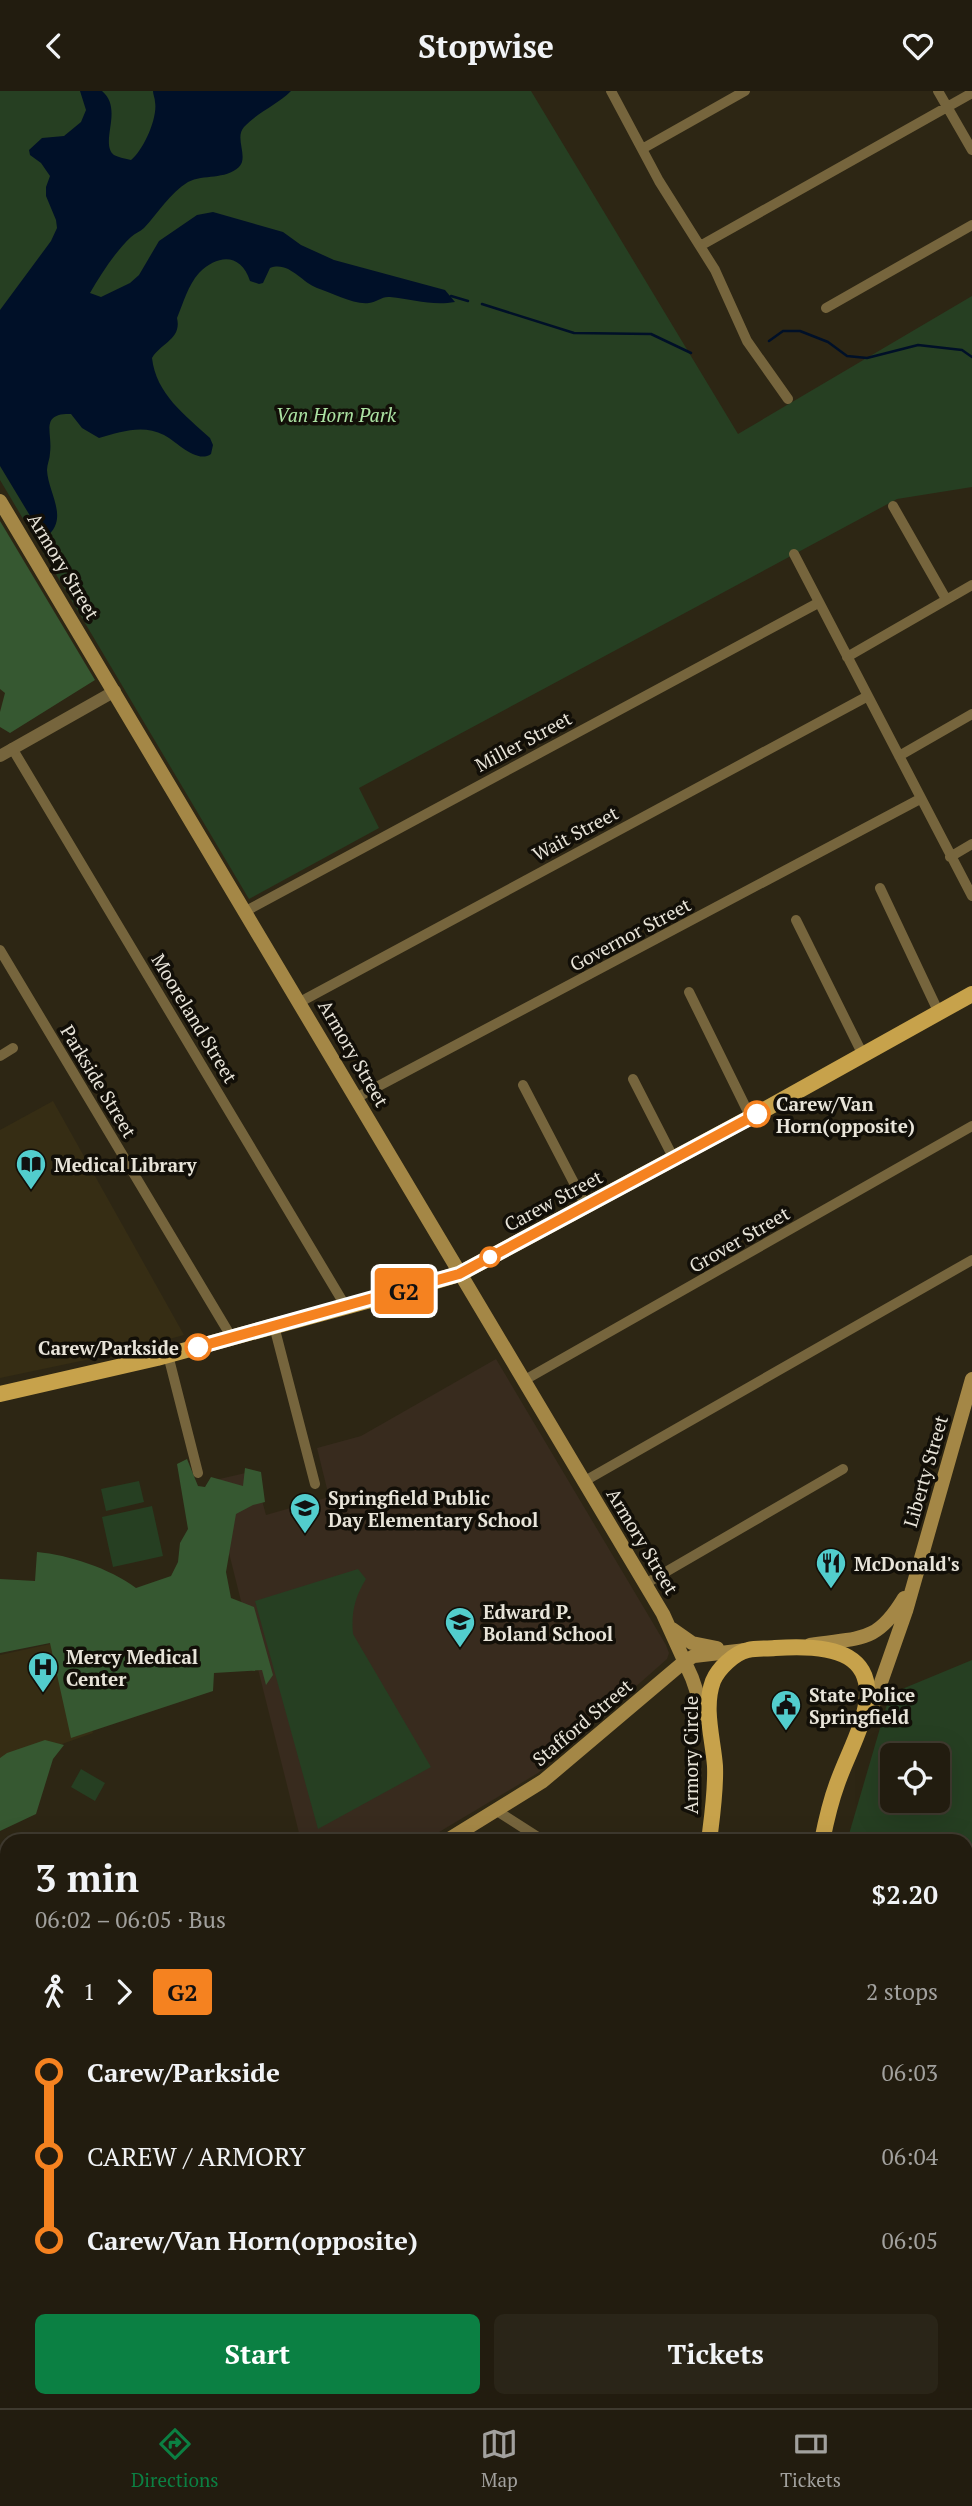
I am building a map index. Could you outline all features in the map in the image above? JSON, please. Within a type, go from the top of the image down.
[{"type":"main road","name":"Armory Street","points":[[0,501],[670,1627],[710,1730]]},
{"type":"main road","name":"Carew Street","points":[[0,1394],[167,1355],[459,1274],[751,1118],[972,994]]},
{"type":"main road","name":"Liberty Street","points":[[861,1723],[872,1708],[895,1648],[972,1379]]},
{"type":"main road","name":"Liberty Street","points":[[809,1646],[855,1640],[871,1635],[891,1620],[915,1575]]},
{"type":"main road","name":"Armory Street","points":[[670,1627],[692,1643],[739,1650]]},
{"type":"main road","points":[[739,1650],[809,1646],[829,1649],[843,1654],[861,1670],[867,1692],[861,1723],[831,1802],[824,1834]]},
{"type":"main road","name":"Stafford Street","points":[[458,1834],[543,1781],[685,1661],[694,1656],[739,1650]]},
{"type":"main road","name":"Armory Circle","points":[[710,1834],[715,1786],[710,1694],[713,1680],[739,1650]]},
{"type":"street","points":[[611,91],[659,181],[715,270],[747,341],[788,399]]},
{"type":"street","points":[[642,149],[745,91]]},
{"type":"street","points":[[938,91],[972,150]]},
{"type":"street","points":[[700,246],[972,93]]},
{"type":"street","points":[[826,308],[972,225]]},
{"type":"street","points":[[893,506],[946,599]]},
{"type":"street","points":[[794,554],[972,896]]},
{"type":"street","points":[[848,657],[972,585]]},
{"type":"street","name":"Miller Street","points":[[246,911],[818,603]]},
{"type":"street","points":[[0,756],[115,691]]},
{"type":"street","name":"Wait Street","points":[[300,1002],[868,696]]},
{"type":"street","points":[[899,756],[972,714]]},
{"type":"street","name":"Mooreland Street","points":[[12,748],[346,1307]]},
{"type":"street","name":"Governor Street","points":[[356,1098],[920,799]]},
{"type":"street","points":[[950,857],[972,844]]},
{"type":"street","points":[[880,888],[939,1013]]},
{"type":"street","points":[[796,920],[863,1055]]},
{"type":"street","name":"Parkside Street","points":[[0,950],[232,1338]]},
{"type":"street","points":[[689,992],[751,1118]]},
{"type":"street","points":[[0,1056],[13,1048]]},
{"type":"street","points":[[633,1079],[674,1159]]},
{"type":"street","points":[[523,1085],[586,1206]]},
{"type":"street","name":"Grover Street","points":[[523,1381],[972,1126]]},
{"type":"street","points":[[583,1482],[972,1260]]},
{"type":"street","points":[[274,1326],[315,1485]]},
{"type":"street","points":[[167,1355],[198,1473]]},
{"type":"street","points":[[645,1584],[843,1469]]},
{"type":"street","points":[[497,1811],[533,1834]]},
{"type":"shaded area","points":[[53,1101],[184,1335],[114,1354],[0,1378],[0,1130]]},
{"type":"shaded area","name":"Edward P. Boland School","points":[[496,1359],[669,1653],[667,1659],[538,1773],[436,1834],[299,1834],[211,1481],[254,1471],[266,1515],[329,1497],[317,1448],[361,1436]]},
{"type":"shaded area","name":"Mercy Medical Center","points":[[73,1639],[93,1733],[0,1766],[0,1655]]},
{"type":"green space","name":"Van Horn Park","points":[[0,91],[531,91],[738,434],[972,296],[972,487],[897,499],[359,788],[379,828],[249,899],[0,480]]},
{"type":"green space","points":[[0,521],[95,680],[10,733],[0,727],[0,712],[5,693],[0,689]]},
{"type":"green space","points":[[187,1459],[198,1486],[205,1487],[211,1477],[243,1486],[245,1468],[261,1472],[265,1502],[236,1514],[226,1572],[231,1598],[254,1607],[273,1675],[266,1685],[262,1670],[214,1673],[213,1691],[71,1738],[50,1643],[0,1653],[0,1579],[35,1581],[37,1552],[88,1564],[114,1574],[136,1588],[171,1576],[178,1562],[180,1543],[188,1529],[177,1464]]},
{"type":"green space","points":[[139,1481],[144,1502],[106,1511],[101,1489]]},
{"type":"green space","points":[[152,1506],[163,1556],[113,1567],[102,1517]]},
{"type":"green space","points":[[358,1569],[366,1579],[355,1605],[353,1634],[431,1767],[318,1829],[255,1601]]},
{"type":"green space","points":[[972,1660],[972,1834],[849,1834],[890,1694]]},
{"type":"green space","points":[[45,1740],[64,1745],[53,1759],[36,1814],[0,1831],[0,1758]]},
{"type":"green space","points":[[81,1769],[105,1783],[95,1801],[71,1787]]},
{"type":"water","points":[[80,91],[102,91],[108,98],[112,116],[110,150],[114,155],[131,160],[136,156],[152,125],[155,109],[153,91],[291,91],[255,117],[241,131],[243,158],[239,167],[227,174],[188,182],[170,197],[144,228],[119,249],[90,293],[101,297],[130,283],[139,275],[159,241],[197,215],[213,212],[283,232],[301,245],[334,260],[445,290],[455,302],[430,303],[387,297],[369,303],[357,302],[317,288],[283,267],[270,268],[263,283],[259,284],[250,281],[241,265],[235,261],[228,259],[214,262],[195,278],[177,318],[178,325],[174,336],[152,358],[159,382],[173,403],[210,438],[213,445],[211,454],[193,454],[164,435],[148,430],[132,430],[99,438],[82,428],[71,414],[55,417],[50,426],[47,470],[57,514],[53,530],[46,537],[38,529],[0,466],[0,310],[51,241],[57,228],[46,196],[50,176],[41,163],[30,155],[29,150],[42,138],[64,136],[81,122],[86,110]]},
{"type":"waterway","points":[[451,296],[468,301]]},
{"type":"waterway","points":[[482,304],[574,333],[651,334],[691,353]]},
{"type":"waterway","points":[[769,341],[783,331],[800,331],[828,342],[847,356],[867,358],[918,345],[962,350],[972,357]]},
{"type":"bus line","name":"G2","points":[[198,1347],[459,1274],[757,1114]]},
{"type":"place","name":"Carew/Van Horn(opposite)","points":[[757,1114]]},
{"type":"place","name":"Medical Library","points":[[31,1191]]},
{"type":"place","name":"Carew/Parkside","points":[[198,1347]]},
{"type":"place","name":"Springfield Public Day Elementary School","points":[[305,1535]]},
{"type":"place","name":"McDonald's","points":[[831,1590]]},
{"type":"place","name":"Edward P. Boland School","points":[[460,1649]]},
{"type":"place","name":"Mercy Medical Center","points":[[43,1694]]},
{"type":"place","name":"State Police Springfield","points":[[786,1732]]}]
